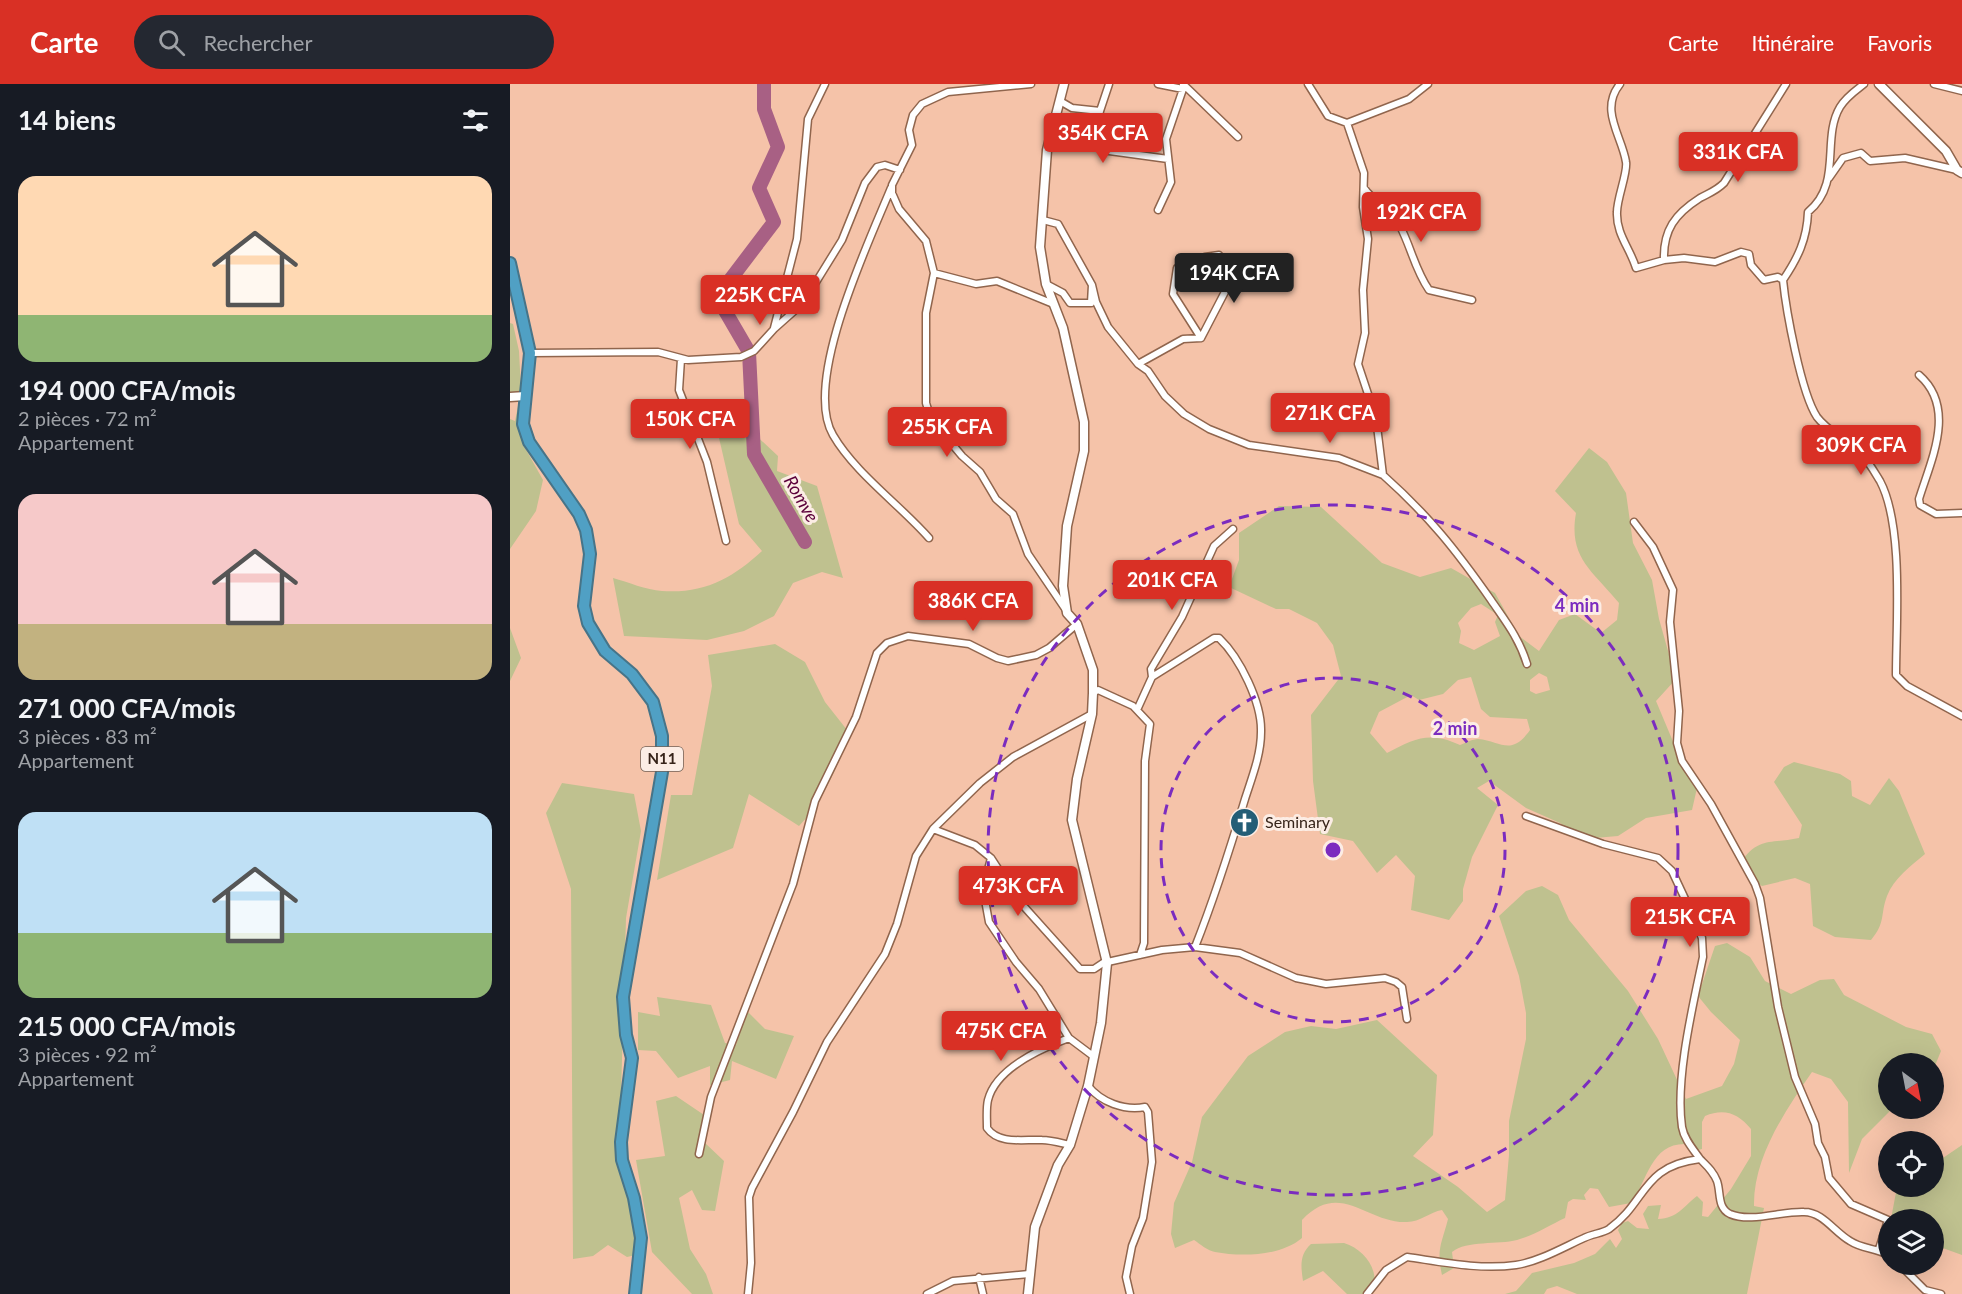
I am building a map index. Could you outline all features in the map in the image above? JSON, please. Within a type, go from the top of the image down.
[{"type":"highway","name":"N11","points":[[510,263],[530,353],[523,424],[529,442],[579,514],[586,530],[590,554],[584,606],[588,623],[605,651],[632,674],[653,702],[662,736],[663,772],[623,998],[626,1035],[632,1058],[621,1142],[622,1160],[634,1198],[641,1238],[635,1294]]},
{"type":"main road","points":[[1028,1294],[1035,1227],[1058,1166],[1070,1145],[1088,1086],[1101,1023],[1107,963],[1072,820],[1077,779],[1092,714],[1093,693],[1093,670],[1077,624],[1067,613],[1063,585],[1065,548],[1072,499],[1084,451],[1084,422],[1062,328],[1046,284],[1040,247],[1047,150],[1064,84]]},
{"type":"main road","points":[[1879,84],[1946,151],[1959,172]]},
{"type":"main road","points":[[510,397],[525,396]]},
{"type":"street","points":[[774,329],[796,239],[808,119],[825,84]]},
{"type":"street","points":[[929,538],[904,509],[852,460],[832,434],[827,412],[825,383],[837,330],[892,185],[912,145],[909,130],[913,116],[933,97],[948,92],[1031,84]]},
{"type":"street","points":[[1109,84],[1100,111],[1096,139],[1102,150],[1168,159]]},
{"type":"street","points":[[1158,84],[1182,86],[1238,137]]},
{"type":"street","points":[[1308,84],[1328,116],[1347,123],[1409,99],[1428,84]]},
{"type":"street","points":[[1620,84],[1612,96],[1613,127],[1626,160],[1616,214],[1621,240],[1632,252],[1636,268],[1664,260],[1684,258],[1715,262],[1741,252],[1749,254],[1751,265],[1764,280],[1778,278],[1783,280]]},
{"type":"street","points":[[1664,260],[1666,233],[1678,214],[1716,191],[1724,183],[1786,84]]},
{"type":"street","points":[[1864,84],[1839,109],[1822,201],[1808,212],[1807,233],[1783,280],[1788,321],[1810,402],[1817,418],[1862,455],[1881,483],[1893,529],[1897,567],[1896,675],[1907,686],[1962,716]]},
{"type":"street","points":[[1934,84],[1962,91]]},
{"type":"street","points":[[1158,210],[1171,182],[1166,140],[1182,86]]},
{"type":"street","points":[[1060,101],[1072,108],[1100,111]]},
{"type":"street","points":[[1347,123],[1365,173],[1364,207],[1368,240],[1363,290],[1365,333],[1358,364],[1376,418],[1383,475]]},
{"type":"street","points":[[1827,181],[1843,158],[1861,153],[1870,161],[1905,158],[1959,172]]},
{"type":"street","points":[[530,353],[658,352],[681,359],[741,357],[754,351],[801,305],[842,240],[865,183],[877,167],[885,165],[900,170]]},
{"type":"street","points":[[892,185],[892,193],[899,209],[926,241],[934,273],[926,313],[926,404],[931,419],[962,456],[980,472],[996,499],[1013,514],[1023,534],[1028,554],[1067,613]]},
{"type":"street","points":[[1364,188],[1374,201],[1398,223],[1419,275],[1429,290],[1472,300]]},
{"type":"street","points":[[1043,220],[1058,224],[1092,285],[1096,302],[1108,327],[1138,364],[1148,370],[1165,396],[1184,414],[1209,429],[1249,445],[1339,458],[1383,475],[1421,508],[1465,561],[1520,642],[1527,664]]},
{"type":"street","points":[[1219,255],[1217,260],[1228,286],[1202,338],[1173,294],[1176,270],[1181,265],[1219,255]]},
{"type":"street","points":[[934,273],[976,284],[997,281],[1051,303]]},
{"type":"street","points":[[1046,284],[1063,293],[1070,303],[1079,305],[1091,303],[1092,285]]},
{"type":"street","points":[[1138,364],[1183,339],[1202,338]]},
{"type":"street","points":[[681,359],[679,390],[707,462],[726,541]]},
{"type":"street","points":[[1919,375],[1929,384],[1935,394],[1938,416],[1935,455],[1919,499],[1920,505],[1936,514],[1962,513]]},
{"type":"street","points":[[1634,522],[1653,547],[1673,590],[1670,622],[1679,711],[1677,743],[1682,760],[1711,804],[1755,884],[1760,898],[1778,1007],[1795,1077],[1815,1124],[1818,1143],[1826,1156],[1829,1178],[1851,1203],[1878,1216]]},
{"type":"street","points":[[1137,710],[1152,677],[1151,669],[1182,617],[1205,562],[1214,546],[1233,529]]},
{"type":"street","points":[[699,1154],[711,1097],[793,884],[815,801],[856,717],[877,653],[887,643],[908,636],[969,644],[1008,661],[1036,655],[1049,648],[1077,624]]},
{"type":"street","points":[[1152,677],[1214,638],[1219,638],[1257,700],[1260,721],[1258,756],[1195,947]]},
{"type":"street","points":[[1093,693],[1098,690],[1137,710],[1150,724],[1151,733],[1145,761],[1144,943],[1140,955]]},
{"type":"street","points":[[748,1294],[751,1263],[749,1197],[752,1188],[793,1113],[827,1042],[885,954],[897,924],[916,856],[933,829],[980,783],[1013,757],[1092,714]]},
{"type":"street","points":[[1526,816],[1612,847],[1658,858],[1672,871],[1702,938],[1702,957],[1683,1063],[1682,1127],[1685,1138],[1700,1159],[1710,1168],[1717,1182],[1722,1207],[1728,1214],[1742,1216],[1806,1211],[1824,1219],[1851,1242],[1878,1249]]},
{"type":"street","points":[[933,829],[975,845],[990,858],[1019,901],[1080,969],[1094,969],[1107,963],[1140,955],[1195,947],[1240,953],[1296,978],[1326,984],[1385,978],[1402,987],[1407,1019]]},
{"type":"street","points":[[990,858],[983,889],[989,922],[1016,962],[1039,989],[1069,1038],[1093,1056]]},
{"type":"street","points":[[1069,1038],[1042,1048],[1017,1063],[999,1082],[988,1098],[987,1128],[989,1132],[1012,1141],[1042,1140],[1070,1145]]},
{"type":"street","points":[[1088,1086],[1096,1096],[1111,1103],[1135,1109],[1145,1107],[1148,1112],[1152,1162],[1143,1218],[1132,1246],[1126,1277],[1130,1294]]},
{"type":"street","points":[[1367,1294],[1386,1270],[1407,1257],[1444,1264],[1516,1265],[1593,1233],[1608,1230],[1650,1180],[1681,1161],[1700,1159]]},
{"type":"street","points":[[927,1294],[953,1281],[1029,1274]]},
{"type":"street","points":[[1910,1275],[1925,1290],[1941,1294]]},
{"type":"street","points":[[979,1277],[983,1294]]},
{"type":"green space","points":[[510,323],[513,324],[519,351],[524,446],[543,480],[536,511],[510,549],[510,419],[515,421],[519,401],[510,402]]},
{"type":"green space","points":[[731,412],[778,456],[777,471],[817,486],[843,578],[822,572],[793,583],[774,616],[744,631],[707,640],[624,636],[613,578],[656,590],[691,590],[729,576],[762,551],[739,524],[716,425]]},
{"type":"green space","points":[[1589,448],[1607,462],[1626,493],[1633,543],[1652,580],[1659,619],[1676,679],[1656,701],[1682,763],[1697,788],[1692,810],[1646,818],[1618,836],[1583,839],[1560,823],[1526,808],[1489,781],[1477,788],[1498,805],[1472,857],[1463,889],[1463,901],[1449,920],[1411,910],[1415,876],[1396,855],[1377,873],[1353,841],[1320,834],[1313,781],[1311,715],[1341,676],[1333,645],[1317,623],[1289,609],[1276,609],[1229,587],[1239,560],[1239,533],[1279,506],[1321,507],[1382,563],[1420,577],[1451,568],[1495,593],[1519,636],[1539,651],[1559,620],[1575,614],[1601,633],[1617,620],[1619,603],[1579,553],[1574,528],[1576,513],[1555,491]],"holes":[[[1481,604],[1498,615],[1495,622],[1500,636],[1474,650],[1459,643],[1461,631],[1458,623],[1471,608]],[[1539,673],[1547,677],[1550,690],[1536,694],[1530,691],[1530,680]],[[1471,677],[1481,709],[1490,717],[1527,719],[1530,730],[1517,743],[1511,745],[1478,739],[1460,745],[1431,737],[1414,740],[1387,753],[1370,733],[1379,712],[1411,695],[1419,700],[1443,694],[1458,680]]]},
{"type":"green space","points":[[510,628],[521,658],[510,681]]},
{"type":"green space","points":[[775,644],[805,662],[825,702],[851,735],[829,783],[816,806],[799,826],[749,794],[733,848],[657,880],[671,795],[692,795],[712,686],[708,655]]},
{"type":"green space","points":[[1794,762],[1840,774],[1851,781],[1852,796],[1870,805],[1889,778],[1899,791],[1925,854],[1903,873],[1890,890],[1881,923],[1871,940],[1835,937],[1813,926],[1810,884],[1795,878],[1762,886],[1745,874],[1740,863],[1747,854],[1760,845],[1799,838],[1802,825],[1774,782],[1784,767]]},
{"type":"green space","points":[[562,783],[634,794],[641,831],[626,918],[619,1165],[640,1221],[640,1254],[627,1257],[608,1245],[593,1256],[573,1259],[571,889],[546,813]]},
{"type":"green space","points":[[1542,886],[1558,895],[1569,920],[1628,991],[1658,1039],[1686,1099],[1722,1086],[1734,1064],[1740,1040],[1698,996],[1715,946],[1727,943],[1750,957],[1765,981],[1791,994],[1820,980],[1834,979],[1844,995],[1906,1027],[1932,1034],[1941,1051],[1940,1053],[1878,1053],[1878,1119],[1882,1119],[1862,1139],[1849,1173],[1848,1102],[1831,1079],[1812,1072],[1772,1136],[1759,1170],[1754,1206],[1764,1208],[1747,1294],[1577,1294],[1557,1286],[1547,1289],[1544,1294],[1505,1294],[1516,1291],[1532,1273],[1574,1263],[1595,1254],[1610,1239],[1616,1248],[1622,1239],[1618,1230],[1622,1223],[1628,1221],[1637,1228],[1649,1229],[1643,1214],[1648,1206],[1661,1205],[1658,1219],[1671,1217],[1697,1196],[1703,1202],[1702,1216],[1708,1217],[1731,1189],[1751,1156],[1751,1129],[1741,1119],[1724,1112],[1705,1116],[1702,1122],[1702,1149],[1690,1152],[1686,1144],[1674,1145],[1658,1156],[1631,1203],[1609,1207],[1598,1189],[1590,1188],[1584,1195],[1586,1200],[1573,1199],[1568,1202],[1565,1218],[1535,1233],[1517,1240],[1474,1244],[1458,1248],[1452,1252],[1454,1268],[1442,1275],[1440,1252],[1448,1219],[1442,1210],[1407,1222],[1379,1217],[1342,1203],[1329,1203],[1316,1208],[1302,1220],[1302,1238],[1272,1252],[1249,1255],[1226,1254],[1210,1250],[1194,1240],[1175,1248],[1171,1234],[1174,1203],[1192,1162],[1202,1117],[1248,1056],[1285,1032],[1311,1026],[1336,1029],[1377,1020],[1437,1075],[1433,1135],[1413,1156],[1458,1187],[1487,1212],[1505,1200],[1509,1121],[1526,1039],[1526,1013],[1519,976],[1499,916],[1526,891]]},
{"type":"green space","points":[[657,997],[711,1005],[725,1043],[736,1045],[747,1011],[765,1029],[794,1036],[776,1079],[732,1061],[730,1080],[710,1085],[710,1066],[678,1078],[656,1051],[638,1050],[638,1012],[660,1016]]},
{"type":"green space","points":[[676,1096],[710,1119],[704,1142],[724,1161],[715,1211],[702,1210],[692,1190],[679,1198],[690,1249],[706,1274],[713,1294],[692,1294],[652,1252],[636,1160],[665,1156],[656,1101]]},
{"type":"green space","points":[[1962,1145],[1962,1255],[1944,1248],[1944,1209],[1893,1209],[1895,1197],[1944,1197],[1944,1157]]},
{"type":"green space","points":[[1344,1243],[1359,1251],[1370,1263],[1375,1278],[1372,1294],[1347,1294],[1323,1271],[1303,1281],[1301,1266],[1304,1252],[1311,1244]]},
{"type":"waterway","name":"Romve","points":[[764,84],[764,109],[778,147],[759,188],[774,222],[717,297],[749,352],[754,454],[805,542]]},
{"type":"place","name":"Seminary","points":[[1244,822]]}]
